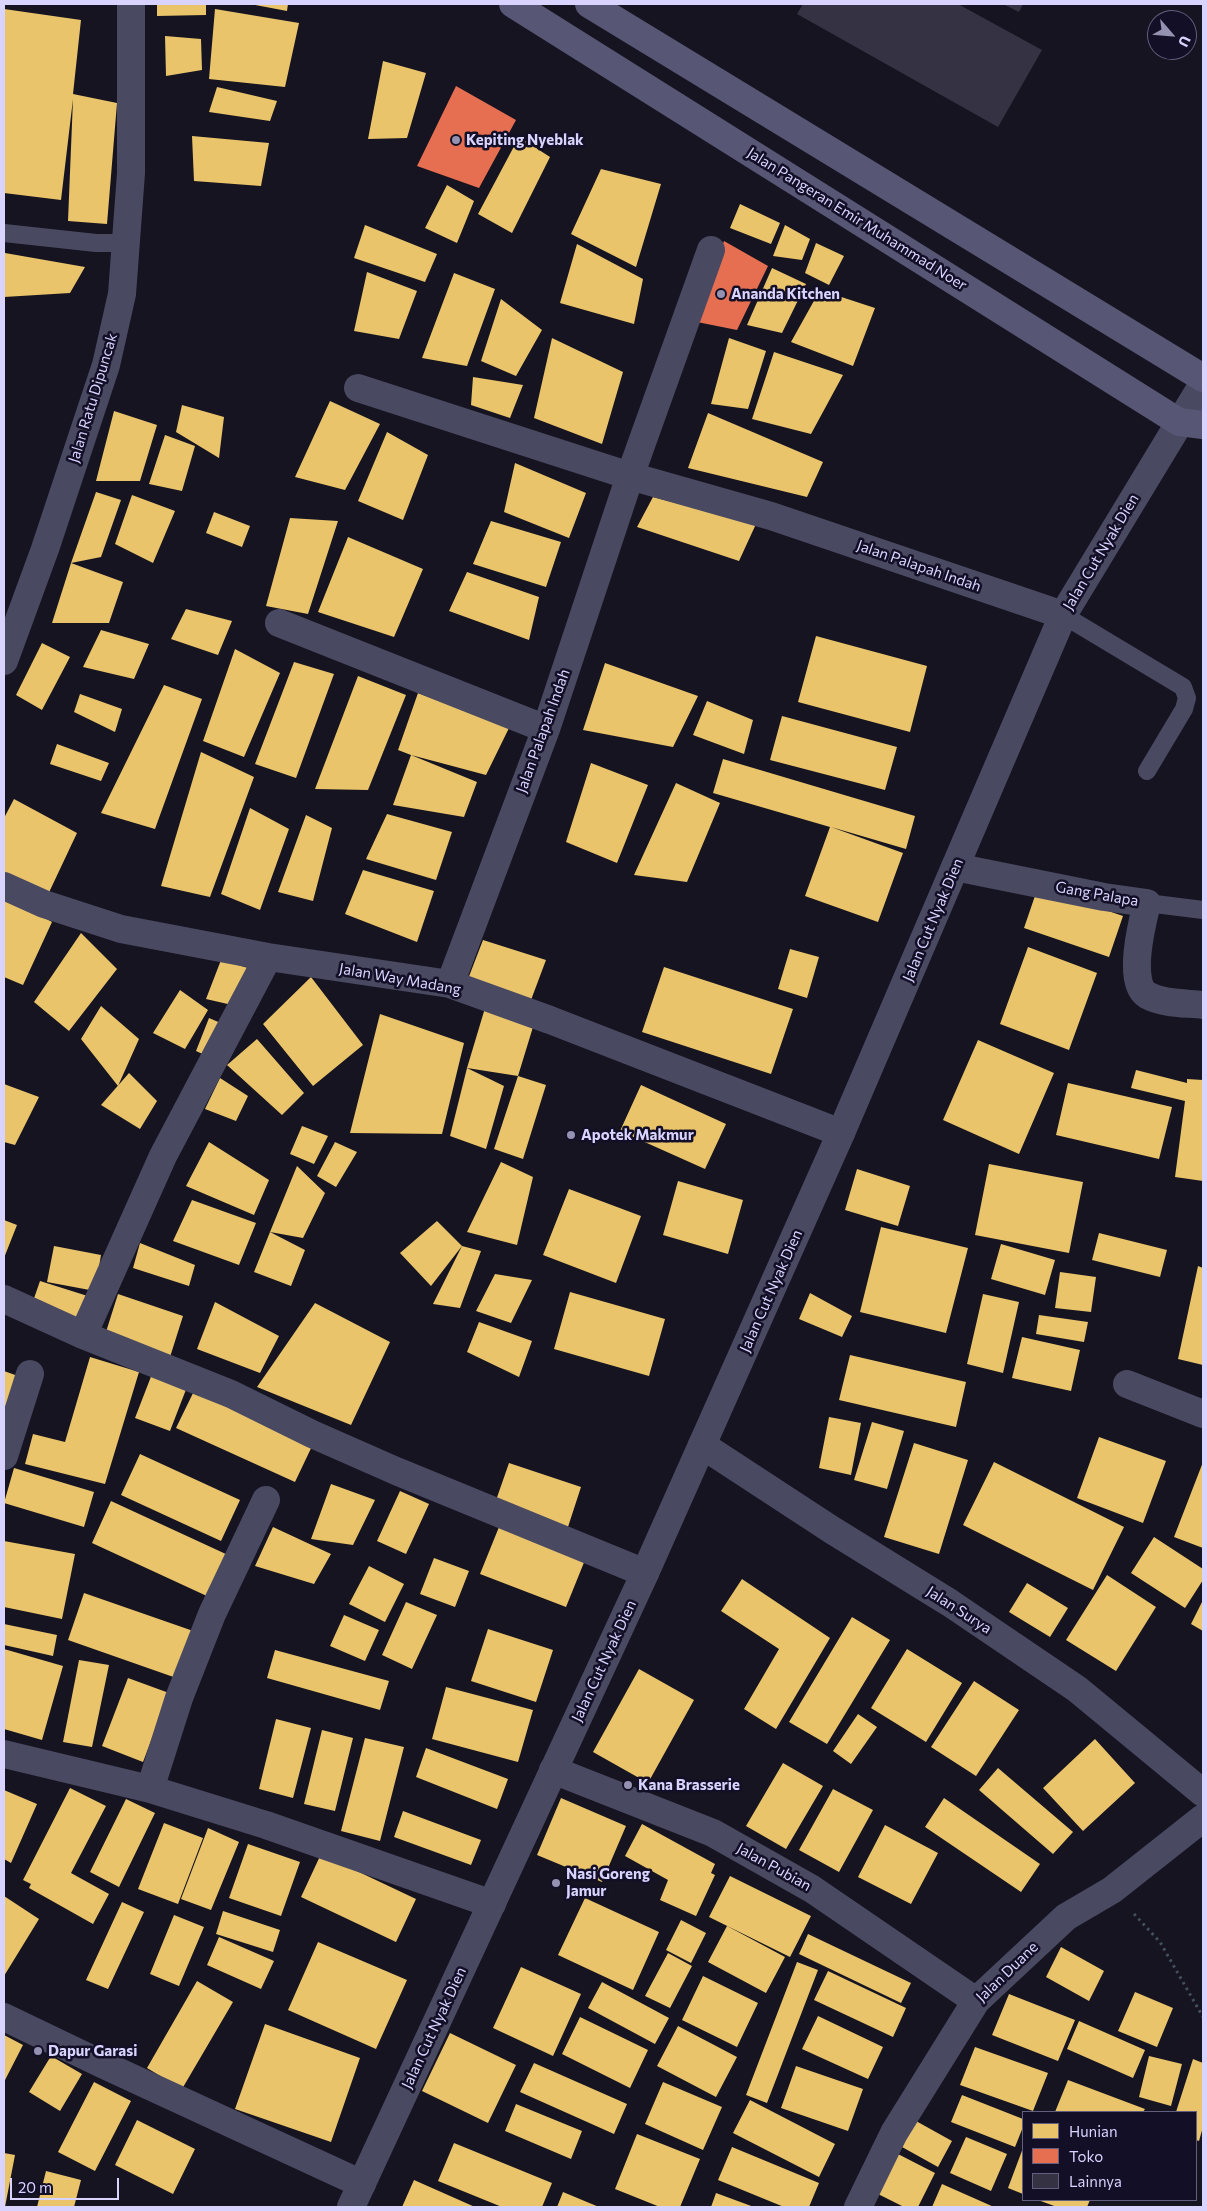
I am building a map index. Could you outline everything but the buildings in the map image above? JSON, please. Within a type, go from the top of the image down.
[{"type":"main road","name":"Jalan Pangeran Emir Muhammad Noer","points":[[513,4],[1191,423]]},
{"type":"main road","points":[[589,4],[1203,378]]},
{"type":"main road","points":[[654,92],[676,57]]},
{"type":"street","name":"Jalan Ratu Dipuncak","points":[[4,661],[45,549],[106,365],[122,294],[124,244],[131,173],[131,4]]},
{"type":"street","name":"Jalan Palapah Indah","points":[[450,984],[546,729],[630,476],[711,250]]},
{"type":"street","name":"Jalan Cut Nyak Dien","points":[[356,2196],[702,1445],[841,1133],[1063,615],[1191,423],[1203,384]]},
{"type":"street","name":"Jalan Palapah Indah","points":[[358,388],[630,476],[771,516],[1063,615]]},
{"type":"street","points":[[279,623],[546,729]]},
{"type":"street","name":"Gang Palapa","points":[[955,867],[1147,903],[1136,973],[1138,985],[1145,994],[1158,1000],[1203,1005]]},
{"type":"street","name":"Jalan Way Madang","points":[[4,886],[44,904],[121,928],[268,957],[450,984],[550,1020],[841,1133]]},
{"type":"street","points":[[83,1335],[163,1156],[268,957]]},
{"type":"street","points":[[4,1299],[83,1335],[232,1394],[312,1434],[396,1471],[644,1573]]},
{"type":"street","points":[[4,1456],[30,1374]]},
{"type":"street","points":[[1126,1384],[1203,1414]]},
{"type":"street","name":"Jalan Surya","points":[[702,1445],[832,1530],[950,1603],[1077,1690],[1203,1793]]},
{"type":"street","points":[[150,1789],[179,1698],[212,1614],[266,1500]]},
{"type":"street","points":[[4,1754],[150,1789],[266,1825],[492,1904]]},
{"type":"street","name":"Jalan Pubian","points":[[553,1770],[713,1833],[812,1888],[976,2001]]},
{"type":"street","name":"Jalan Duane","points":[[858,2207],[894,2133],[976,2001],[1066,1917],[1112,1890],[1203,1818]]},
{"type":"street","points":[[4,2017],[104,2065],[356,2196]]},
{"type":"lane","points":[[4,234],[124,244]]},
{"type":"lane","points":[[1063,615],[1183,687],[1188,698],[1184,709],[1147,771]]},
{"type":"lane","points":[[1147,903],[1203,910]]},
{"type":"path","points":[[1112,1890],[1160,1942],[1203,2017]]},
{"type":"place","name":"Kepiting Nyeblak","points":[[456,140]]},
{"type":"place","name":"Ananda Kitchen","points":[[721,294]]},
{"type":"place","name":"Apotek Makmur","points":[[571,1135]]},
{"type":"place","name":"Kana Brasserie","points":[[628,1785]]},
{"type":"place","name":"Nasi Goreng Jamur","points":[[556,1883]]},
{"type":"place","name":"Dapur Garasi","points":[[38,2051]]}]
